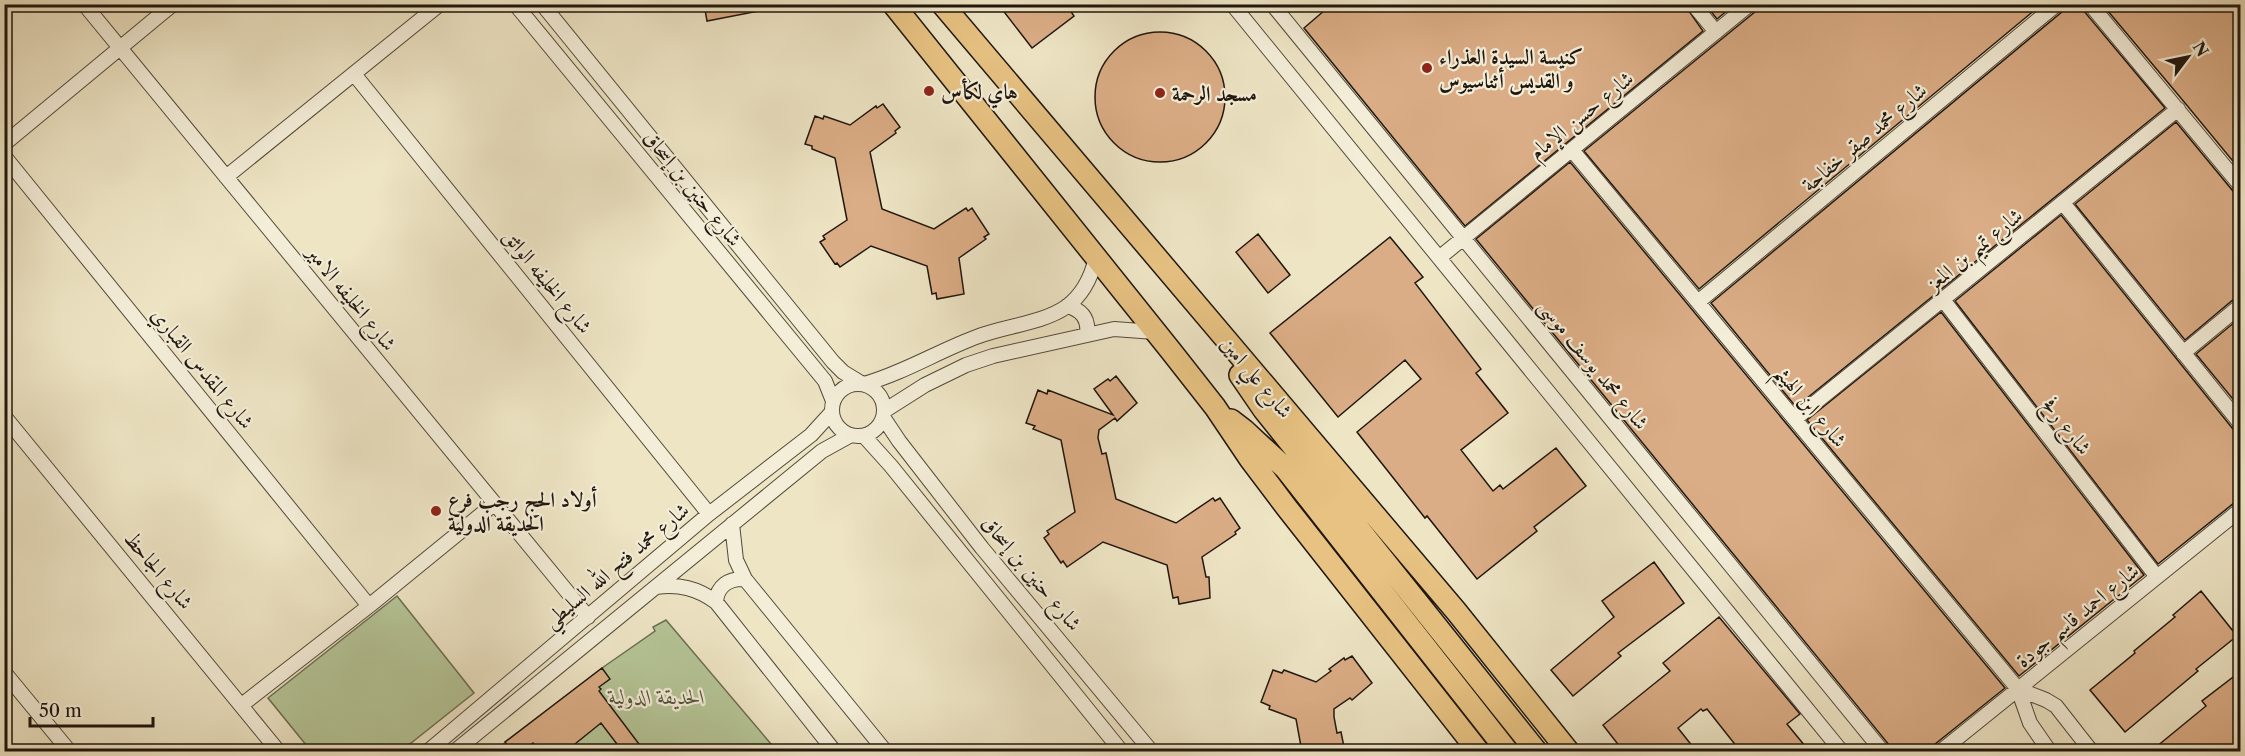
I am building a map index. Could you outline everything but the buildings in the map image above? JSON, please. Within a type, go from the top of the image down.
[{"type":"main road","points":[[893,4],[1215,407],[1287,508],[1479,752]]},
{"type":"main road","name":"شارع علي امين","points":[[942,4],[1456,611],[1569,752]]},
{"type":"main road","points":[[1211,323],[1239,374],[1264,410],[1537,752]]},
{"type":"main road","points":[[1215,407],[1285,468],[1508,752]]},
{"type":"street","name":"شارع الخليفه الامير","points":[[84,4],[588,617]]},
{"type":"street","points":[[4,144],[173,4]]},
{"type":"street","points":[[226,177],[440,4]]},
{"type":"street","name":"شارع حنين بن إسحاق","points":[[515,4],[825,381],[832,406]]},
{"type":"street","name":"شارع حنين بن إسحاق","points":[[542,4],[833,362],[843,372],[862,384]]},
{"type":"street","points":[[1232,4],[1842,752]]},
{"type":"street","name":"شارع محمد يوسف موسى","points":[[1272,4],[1883,752]]},
{"type":"street","points":[[1693,4],[1716,32]]},
{"type":"street","name":"شارع حسن الإمام","points":[[1439,258],[1750,4]]},
{"type":"street","name":"شارع محمد صقر خفاجة","points":[[1698,302],[2057,4]]},
{"type":"street","points":[[2090,4],[2241,185]]},
{"type":"street","name":"شارع الخليفه الواثق","points":[[354,74],[709,514]]},
{"type":"street","name":"شارع تميم بن المعز","points":[[1795,419],[1944,301],[2178,109]]},
{"type":"street","name":"شارع ابن الهيثم","points":[[1572,150],[2018,689],[2030,723],[2050,752]]},
{"type":"street","name":"شارع المقدس القباري","points":[[4,156],[369,606]]},
{"type":"street","points":[[2063,203],[2241,423]]},
{"type":"street","points":[[1096,258],[1088,283],[1067,306],[1052,315],[958,344],[899,372],[862,384],[844,387],[832,406],[835,422],[841,430],[857,435],[872,432],[884,414],[914,390],[966,365],[993,356],[1114,329],[1155,332]]},
{"type":"street","name":"شارع رفح","points":[[1944,301],[2157,578]]},
{"type":"street","points":[[1067,306],[1082,314],[1087,324],[1087,334]]},
{"type":"street","points":[[2183,353],[2241,306]]},
{"type":"street","points":[[862,384],[879,394],[884,414]]},
{"type":"street","name":"شارع محمد فتح الله السليطي","points":[[427,752],[709,514],[811,435],[832,406]]},
{"type":"street","name":"شارع حنين بن إسحاق","points":[[884,414],[899,441],[982,548],[1152,752]]},
{"type":"street","name":"شارع الجاحظ","points":[[4,416],[243,704],[279,752]]},
{"type":"street","name":"شارع حنين بن إسحاق","points":[[857,435],[891,466],[1122,752]]},
{"type":"street","name":"شارع محمد فتح الله السليطي","points":[[454,752],[822,452],[857,435]]},
{"type":"street","points":[[243,704],[369,606],[494,504]]},
{"type":"street","name":"شارع احمد قاسم جودة","points":[[1940,752],[2240,511]]},
{"type":"street","points":[[732,525],[736,560],[745,579],[886,752]]},
{"type":"street","points":[[716,602],[717,595],[724,584],[731,580],[745,579]]},
{"type":"street","points":[[656,587],[688,588],[716,602],[835,752]]},
{"type":"street","points":[[4,672],[70,752]]},
{"type":"street","name":"شارع ابن الهيثم","points":[[2018,689],[2056,706],[2092,752]]},
{"type":"green space","points":[[397,596],[474,693],[401,751],[311,751],[268,698]]},
{"type":"green space","name":"الحديقة الدولية","points":[[666,620],[777,751],[493,752],[602,668],[655,631],[653,627]]},
{"type":"place","name":"كنيسة السيدة العذراء و القديس أثناسيوس","points":[[1427,68]]},
{"type":"place","name":"هاي لكأس","points":[[929,91]]},
{"type":"place","name":"مسجد الرحمة","points":[[1160,93]]},
{"type":"place","name":"أولاد الحج رجب فرع الحديقة الدولية","points":[[436,511]]}]
